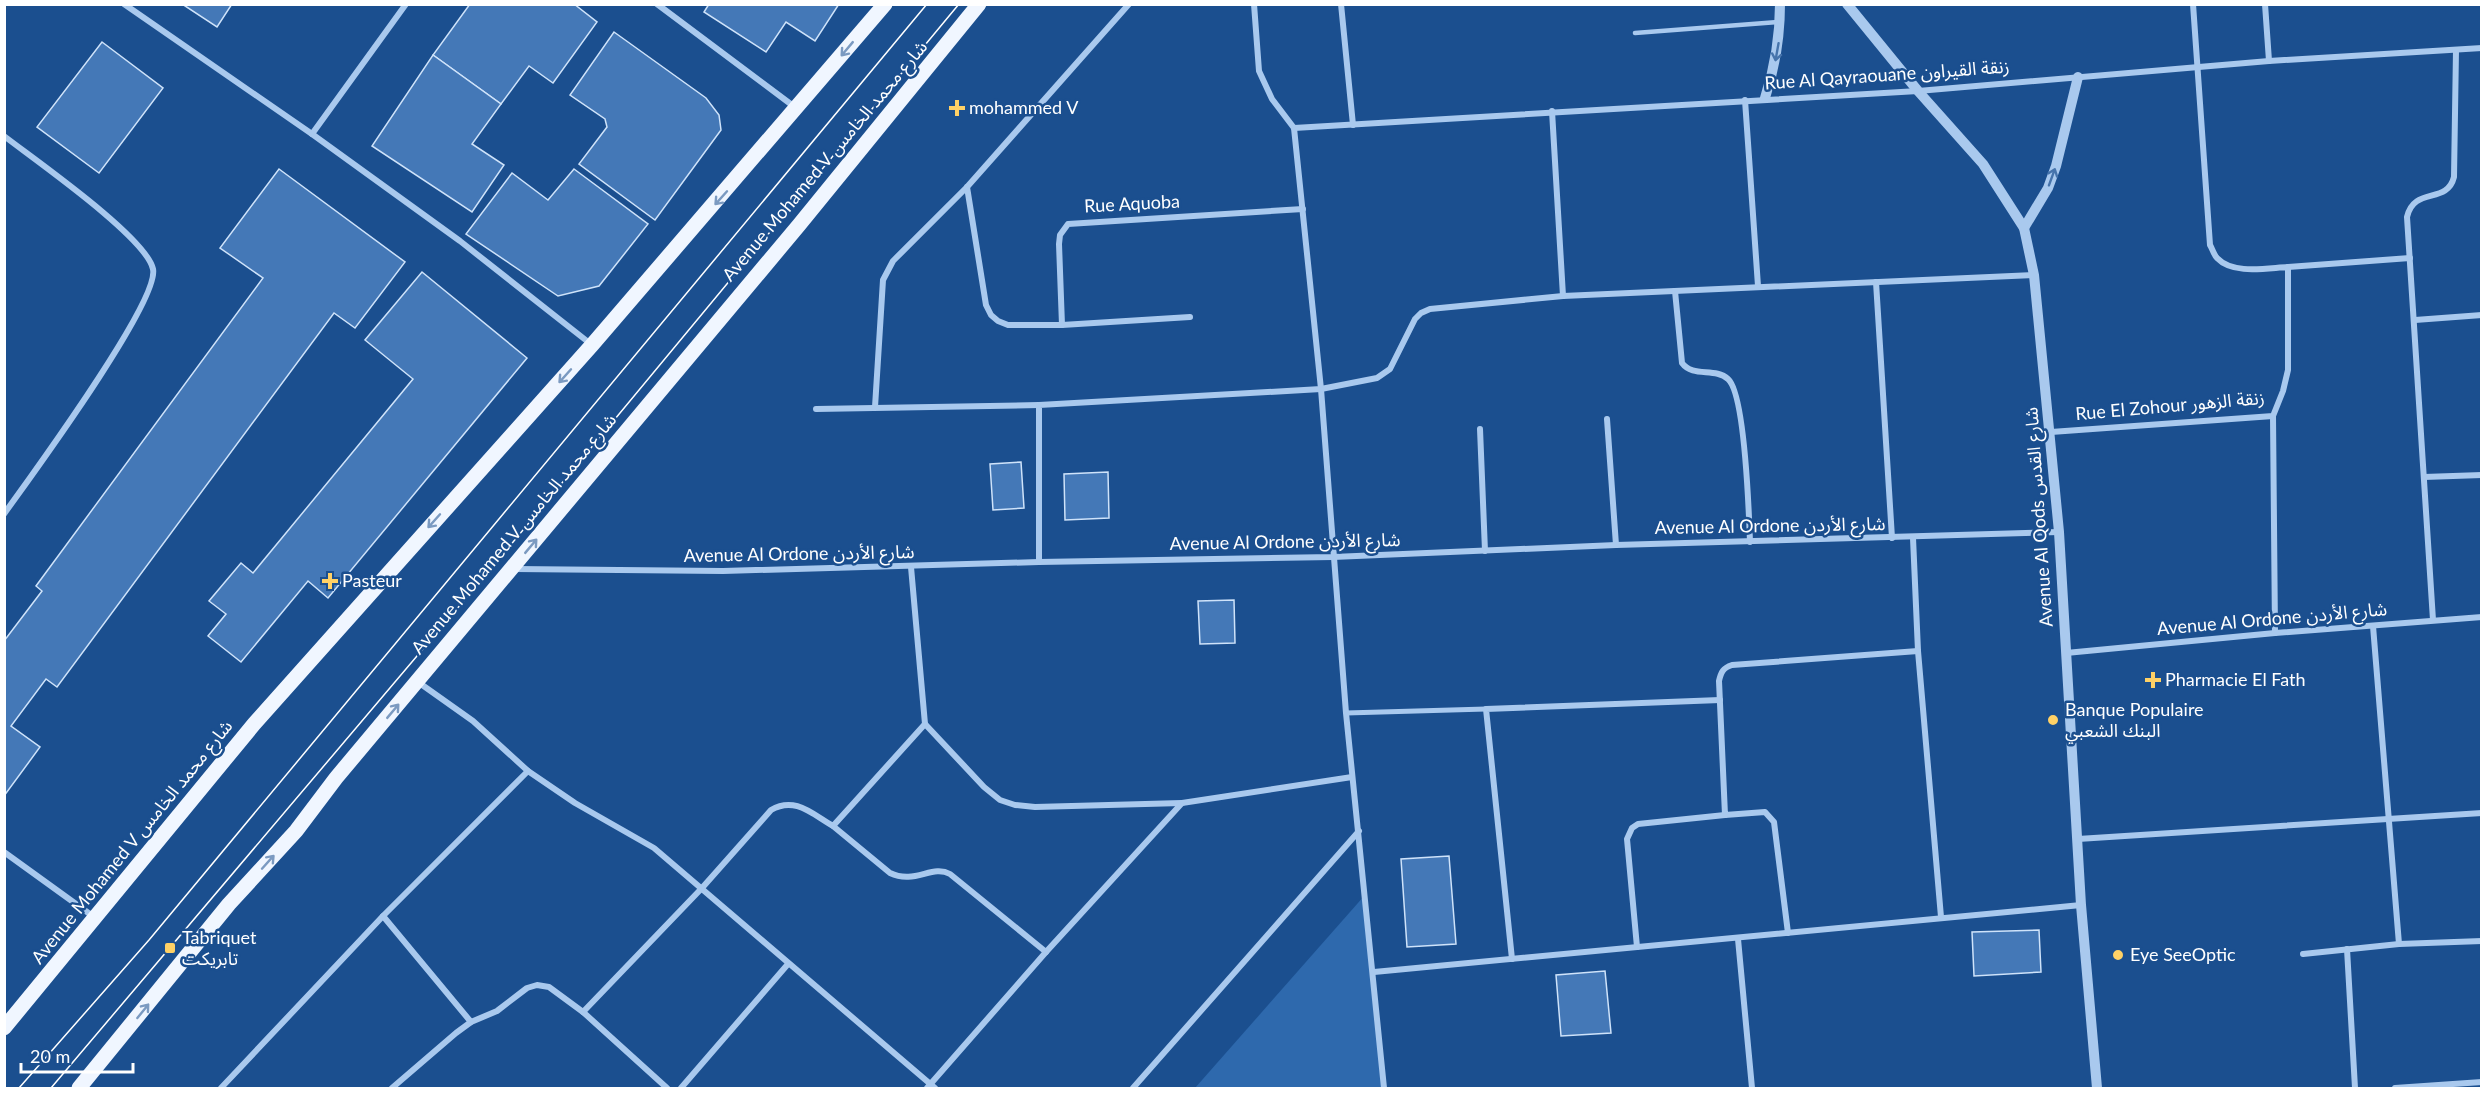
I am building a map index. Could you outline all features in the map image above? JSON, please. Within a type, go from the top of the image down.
[{"type":"main road","name":"Avenue Mohamed V شارع محمد الخامس","points":[[4,1028],[254,724],[592,345],[798,109],[885,4]]},
{"type":"main road","name":"Avenue Mohamed V شارع محمد الخامس","points":[[79,1089],[229,904],[296,831],[336,778],[980,4]]},
{"type":"street","points":[[124,4],[312,134],[460,241],[592,345]]},
{"type":"street","points":[[312,134],[405,4]]},
{"type":"street","points":[[657,4],[798,109]]},
{"type":"street","points":[[875,407],[882,293],[886,272],[893,261],[967,187],[1129,4]]},
{"type":"street","points":[[1254,4],[1259,71],[1272,99],[1294,128],[1321,389],[1346,713],[1374,972],[1384,1089]]},
{"type":"street","points":[[1341,4],[1353,125]]},
{"type":"street","points":[[1765,98],[1774,72],[1780,4]]},
{"type":"street","name":"Avenue Al Qods شارع القدس","points":[[1848,4],[1918,91],[1983,164],[2024,228],[2034,275],[2051,432],[2081,905],[2097,1089]]},
{"type":"street","points":[[2193,4],[2210,245],[2217,258],[2230,265],[2246,269],[2410,258]]},
{"type":"street","points":[[2265,4],[2269,61]]},
{"type":"street","name":"Rue Al Qayraouane زنقة القيراون","points":[[1294,128],[1744,99],[1918,91],[2198,66],[2481,48]]},
{"type":"street","points":[[2433,620],[2407,217],[2409,209],[2422,197],[2448,190],[2452,186],[2456,50]]},
{"type":"street","points":[[2024,228],[2048,188],[2056,166],[2078,77]]},
{"type":"street","points":[[1744,99],[1758,286]]},
{"type":"street","points":[[1552,111],[1563,296]]},
{"type":"street","points":[[4,136],[125,230],[145,254],[153,268],[154,278],[135,319],[75,415],[4,514]]},
{"type":"street","points":[[967,187],[986,305],[991,315],[998,321],[1008,325],[1062,325],[1190,317]]},
{"type":"street","name":"Rue Aquoba","points":[[1062,325],[1059,243],[1060,235],[1068,224],[1303,209]]},
{"type":"street","name":"Rue El Zohour زنقة الزهور","points":[[2051,432],[2273,416],[2288,370],[2288,267]]},
{"type":"street","points":[[816,409],[1039,405],[1321,389],[1377,378],[1390,369],[1415,319],[1430,309],[1563,296],[2034,275]]},
{"type":"street","points":[[1876,282],[1892,538]]},
{"type":"street","points":[[1674,291],[1682,363],[1692,371],[1725,376],[1730,379],[1737,396],[1745,461],[1750,542]]},
{"type":"street","points":[[2415,320],[2481,315]]},
{"type":"street","points":[[1039,405],[1039,562]]},
{"type":"street","points":[[2273,416],[2275,633]]},
{"type":"street","points":[[1606,419],[1616,545]]},
{"type":"street","points":[[1480,429],[1485,551]]},
{"type":"street","points":[[2424,477],[2481,475]]},
{"type":"street","name":"Avenue Al Ordone شارع الأردن","points":[[512,569],[723,572],[1039,562],[1333,557],[1616,545],[2058,532]]},
{"type":"street","points":[[1913,538],[1918,651],[1941,917]]},
{"type":"street","points":[[911,567],[925,724],[984,787],[1000,800],[1035,807],[1182,803],[1352,777]]},
{"type":"street","name":"Avenue Al Ordone شارع الأردن","points":[[2065,653],[2275,633],[2481,617]]},
{"type":"street","points":[[2373,626],[2399,944]]},
{"type":"street","points":[[1725,814],[1720,700],[1721,674],[1725,668],[1732,665],[1918,651]]},
{"type":"street","points":[[418,682],[473,721],[528,771],[575,803],[654,848],[931,1087],[1046,952],[1182,803]]},
{"type":"street","points":[[1346,713],[1720,700]]},
{"type":"street","points":[[1486,709],[1512,958]]},
{"type":"street","points":[[833,826],[925,724]]},
{"type":"street","points":[[221,1089],[383,916],[528,771]]},
{"type":"street","points":[[583,1012],[702,888],[771,810],[779,805],[790,803],[833,826],[890,873],[899,877],[906,878],[939,871],[950,874],[1046,952]]},
{"type":"street","points":[[1637,947],[1627,840],[1632,828],[1638,824],[1725,814],[1765,812],[1774,822],[1788,933]]},
{"type":"street","points":[[2078,840],[2481,813]]},
{"type":"street","points":[[1133,1089],[1359,831]]},
{"type":"street","points":[[4,852],[94,917]]},
{"type":"street","points":[[1374,972],[2081,905]]},
{"type":"street","points":[[383,916],[471,1022]]},
{"type":"street","points":[[1738,939],[1752,1089]]},
{"type":"street","points":[[2303,954],[2399,944],[2481,941]]},
{"type":"street","points":[[2347,949],[2355,1089]]},
{"type":"street","points":[[681,1089],[788,964]]},
{"type":"street","points":[[392,1089],[471,1022],[493,1013],[527,988],[537,985],[549,987],[583,1012],[667,1089]]},
{"type":"street","points":[[2395,1089],[2481,1082]]},
{"type":"lane","points":[[1635,33],[1780,22]]},
{"type":"shaded area","points":[[1365,895],[1383,1088],[1195,1088]]},
{"type":"building","points":[[182,4],[232,4],[217,27]]},
{"type":"building","points":[[470,4],[574,4],[597,22],[553,83],[529,66],[501,104],[433,55]]},
{"type":"building","points":[[709,4],[839,4],[815,41],[786,22],[766,52],[704,12]]},
{"type":"building","points":[[614,32],[706,98],[719,115],[721,130],[655,220],[579,164],[607,127],[605,119],[570,95]]},
{"type":"building","points":[[102,42],[163,88],[99,173],[37,127]]},
{"type":"building","points":[[433,55],[501,104],[472,144],[504,165],[472,212],[372,146]]},
{"type":"building","points":[[279,169],[405,262],[355,328],[334,313],[57,687],[46,679],[11,726],[40,747],[4,796],[4,641],[42,591],[36,586],[263,278],[220,248]]},
{"type":"building","points":[[574,169],[648,224],[599,286],[558,296],[466,234],[512,173],[548,200]]},
{"type":"building","points":[[422,272],[527,358],[328,598],[308,581],[241,662],[208,636],[226,614],[209,601],[241,563],[253,573],[413,379],[365,340]]},
{"type":"building","points":[[1021,462],[1024,508],[993,510],[990,464]]},
{"type":"building","points":[[1108,472],[1109,518],[1065,520],[1064,474]]},
{"type":"building","points":[[1234,600],[1235,643],[1200,644],[1198,601]]},
{"type":"building","points":[[1449,856],[1456,944],[1407,947],[1401,859]]},
{"type":"building","points":[[2039,930],[2041,972],[1974,976],[1972,932]]},
{"type":"building","points":[[1605,971],[1611,1033],[1561,1036],[1556,975]]},
{"type":"tram line","points":[[19,1088],[149,940],[927,4]]},
{"type":"tram line","points":[[51,1088],[489,571],[959,4]]},
{"type":"place","name":"mohammed V","points":[[957,108]]},
{"type":"place","name":"Pasteur","points":[[330,581]]},
{"type":"place","name":"Pharmacie El Fath","points":[[2153,680]]},
{"type":"place","name":"Banque Populaire البنك الشعبي","points":[[2053,720]]},
{"type":"place","name":"Tabriquet تابريكت","points":[[170,948]]},
{"type":"place","name":"Eye SeeOptic","points":[[2118,955]]}]
